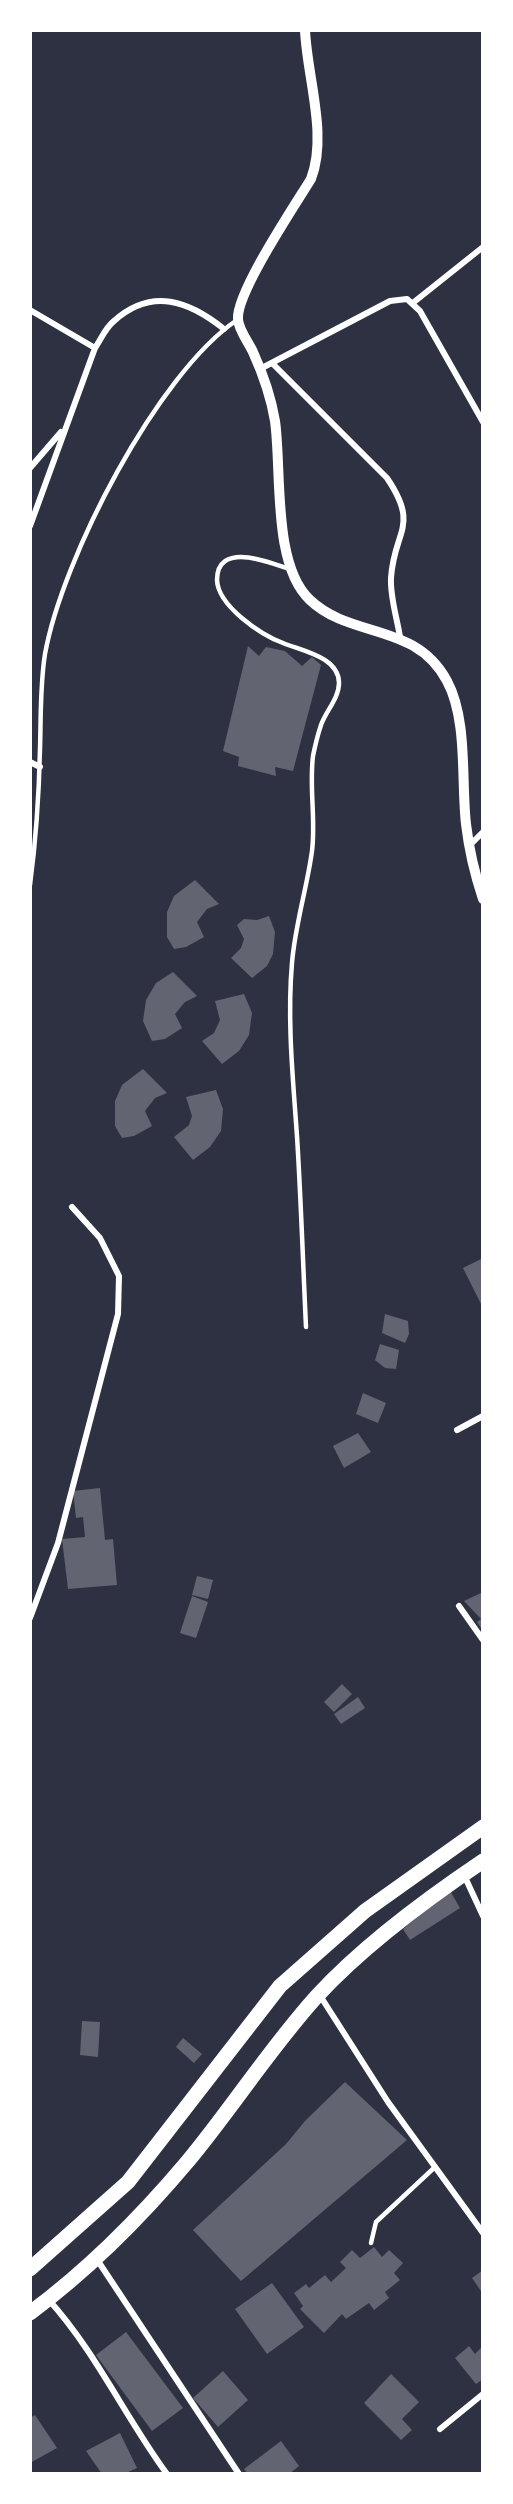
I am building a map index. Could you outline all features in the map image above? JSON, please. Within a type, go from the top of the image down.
[{"type":"main road","points":[[30,2269],[128,2182],[280,1986],[365,1911],[483,1827]]},
{"type":"main road","points":[[30,2313],[95,2258],[188,2161],[295,2021],[319,1994],[351,1964],[483,1861]]},
{"type":"street","points":[[305,30],[318,160],[311,179],[243,296],[237,320],[260,369],[275,421],[289,569],[297,585],[324,611],[342,620],[400,638],[419,648],[447,680],[455,700],[470,845],[483,899]]},
{"type":"street","points":[[414,302],[483,247]]},
{"type":"street","points":[[260,369],[390,301],[400,298],[414,302],[483,422]]},
{"type":"street","points":[[30,526],[95,348],[112,321],[133,307],[155,301],[176,301],[200,310],[224,329]]},
{"type":"street","points":[[30,310],[95,348]]},
{"type":"street","points":[[272,363],[387,478],[401,498],[406,522],[391,578],[400,638]]},
{"type":"street","points":[[30,468],[64,428]]},
{"type":"street","points":[[30,762],[40,767]]},
{"type":"street","points":[[470,845],[483,832]]},
{"type":"street","points":[[30,1618],[58,1543],[118,1314],[119,1276],[100,1238],[72,1207]]},
{"type":"street","points":[[457,1430],[483,1416]]},
{"type":"street","points":[[459,1606],[483,1640]]},
{"type":"street","points":[[464,1874],[483,1916]]},
{"type":"street","points":[[319,1994],[388,2102],[483,2233]]},
{"type":"street","points":[[95,2258],[239,2474]]},
{"type":"street","points":[[48,2299],[88,2349],[129,2418],[167,2474]]},
{"type":"street","points":[[440,2429],[483,2394]]},
{"type":"lane","points":[[30,885],[40,767],[40,698],[45,653],[75,560],[99,506],[159,406],[192,363],[224,329],[237,320]]},
{"type":"lane","points":[[289,569],[258,558],[240,556],[225,563],[217,575],[218,587],[226,602],[244,621],[282,643],[314,653],[333,668],[339,682],[336,697],[321,724],[313,754],[310,786],[314,818],[312,852],[291,963],[292,1056],[306,1327]]},
{"type":"lane","points":[[371,2243],[376,2222],[435,2167]]},
{"type":"building","points":[[248,646],[259,656],[266,647],[285,651],[302,666],[312,657],[321,665],[293,771],[275,767],[276,776],[238,766],[239,757],[223,751]]},
{"type":"building","points":[[195,880],[219,904],[207,909],[197,922],[204,937],[186,947],[174,949],[167,937],[167,912],[174,896]]},
{"type":"building","points":[[269,916],[275,932],[273,954],[267,966],[252,978],[231,958],[241,948],[244,939],[237,925],[244,919],[257,920]]},
{"type":"building","points":[[173,972],[197,996],[185,1002],[175,1014],[182,1028],[165,1039],[152,1041],[143,1021],[146,1000],[156,983]]},
{"type":"building","points":[[244,994],[252,1013],[249,1035],[239,1051],[222,1064],[202,1041],[214,1033],[220,1020],[215,1001]]},
{"type":"building","points":[[143,1069],[167,1093],[155,1098],[145,1111],[152,1126],[134,1136],[122,1138],[115,1126],[115,1101],[122,1085]]},
{"type":"building","points":[[216,1090],[223,1109],[221,1131],[210,1147],[193,1160],[174,1137],[189,1125],[192,1116],[186,1097]]},
{"type":"building","points":[[483,1258],[483,1308],[463,1268]]},
{"type":"building","points":[[385,1314],[408,1321],[409,1334],[405,1343],[382,1333]]},
{"type":"building","points":[[380,1344],[399,1350],[396,1369],[385,1368],[375,1360]]},
{"type":"building","points":[[363,1393],[386,1403],[378,1423],[356,1414]]},
{"type":"building","points":[[358,1433],[371,1452],[344,1468],[333,1446]]},
{"type":"building","points":[[100,1488],[105,1540],[113,1539],[117,1585],[68,1589],[62,1539],[85,1537],[83,1517],[76,1518],[73,1491]]},
{"type":"building","points":[[197,1576],[213,1580],[208,1599],[192,1595]]},
{"type":"building","points":[[483,1592],[483,1631],[477,1622],[481,1619],[464,1601]]},
{"type":"building","points":[[192,1596],[208,1602],[196,1638],[180,1633]]},
{"type":"building","points":[[342,1684],[352,1694],[334,1712],[324,1702]]},
{"type":"building","points":[[358,1697],[365,1708],[341,1724],[334,1714]]},
{"type":"building","points":[[449,1889],[460,1908],[410,1940],[403,1929]]},
{"type":"building","points":[[82,2021],[100,2022],[98,2057],[80,2055]]},
{"type":"building","points":[[183,2038],[202,2054],[194,2063],[176,2047]]},
{"type":"building","points":[[345,2082],[407,2140],[241,2281],[193,2230],[286,2144],[305,2121]]},
{"type":"building","points":[[374,2247],[382,2257],[389,2250],[403,2263],[394,2273],[400,2280],[385,2292],[389,2298],[374,2310],[369,2303],[346,2319],[342,2314],[324,2333],[300,2309],[303,2306],[294,2293],[306,2284],[309,2288],[325,2275],[331,2282],[346,2268],[340,2262],[352,2250],[360,2258]]},
{"type":"building","points":[[483,2270],[483,2294],[472,2278]]},
{"type":"building","points":[[272,2283],[304,2327],[267,2354],[235,2309]]},
{"type":"building","points":[[126,2332],[183,2408],[152,2431],[96,2355]]},
{"type":"building","points":[[469,2346],[475,2354],[483,2346],[483,2379],[476,2384],[455,2358]]},
{"type":"building","points":[[223,2371],[248,2400],[218,2427],[193,2398]]},
{"type":"building","points":[[391,2374],[419,2402],[402,2419],[412,2430],[401,2440],[364,2403]]},
{"type":"building","points":[[35,2415],[57,2448],[30,2463],[30,2418]]},
{"type":"building","points":[[120,2433],[137,2468],[124,2474],[102,2474],[86,2451]]},
{"type":"building","points":[[281,2441],[299,2466],[289,2474],[248,2474],[244,2469]]}]
